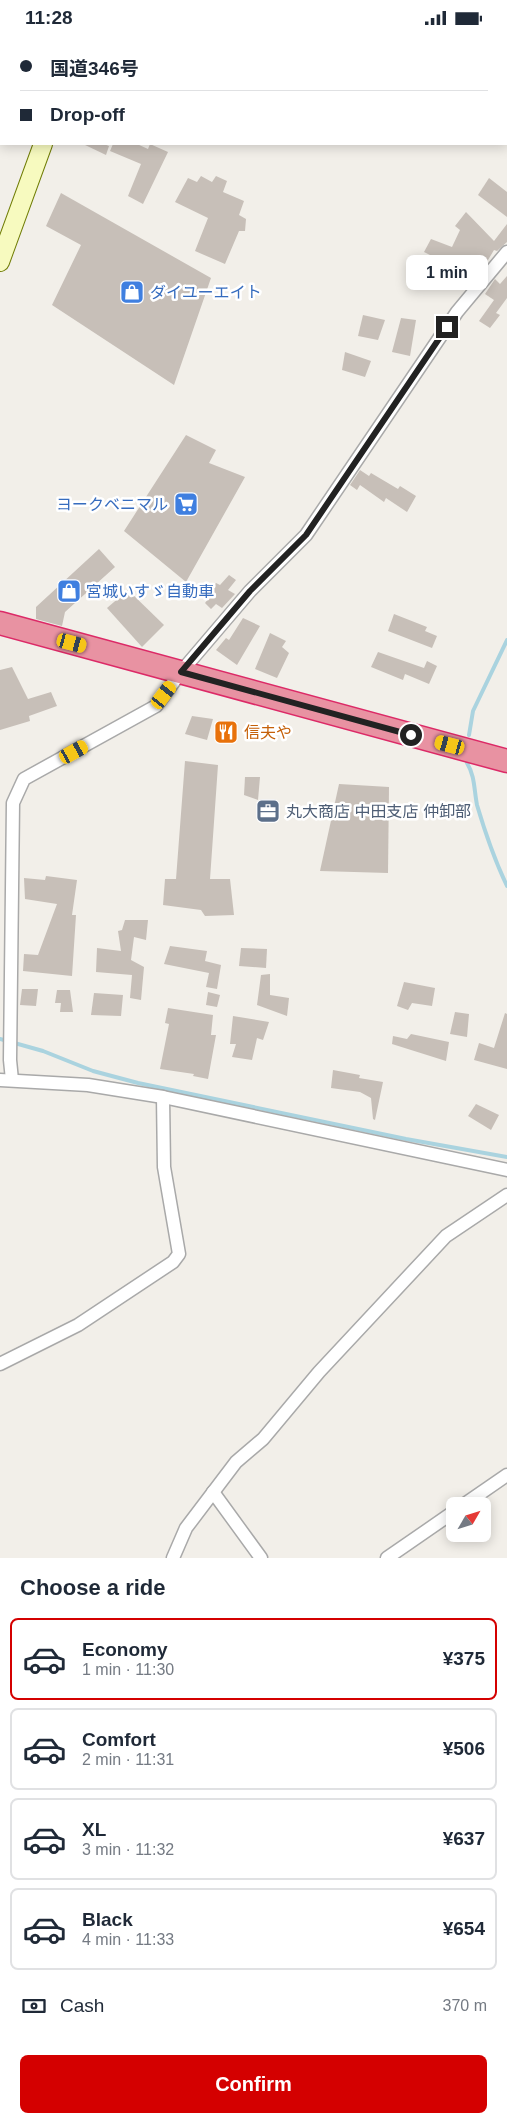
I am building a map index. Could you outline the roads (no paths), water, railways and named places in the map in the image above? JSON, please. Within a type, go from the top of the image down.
[{"type":"highway","points":[[0,623],[507,761]]},
{"type":"main road","points":[[0,262],[43,145]]},
{"type":"street","points":[[507,252],[457,312],[306,535],[250,591],[181,672],[156,706],[24,779],[13,803],[10,1060],[6,1080],[88,1085],[163,1097],[507,1170]]},
{"type":"street","points":[[0,1364],[78,1325],[174,1262],[179,1254],[164,1167],[163,1097]]},
{"type":"street","points":[[173,1558],[186,1528],[236,1462],[263,1439],[320,1372],[446,1236],[507,1195]]},
{"type":"street","points":[[475,1497],[507,1475]]},
{"type":"street","points":[[214,1492],[261,1558]]},
{"type":"street","points":[[387,1558],[446,1517]]},
{"type":"waterway","points":[[469,735],[473,711],[507,640]]},
{"type":"waterway","points":[[467,763],[473,778],[477,805],[483,826],[507,886]]},
{"type":"waterway","points":[[0,1039],[43,1051],[93,1071],[138,1083],[406,1139],[507,1157]]},
{"type":"place","name":"ダイユーエイト","points":[[132,292]]},
{"type":"place","name":"ヨークベニマル","points":[[186,504]]},
{"type":"place","name":"宮城いすゞ自動車","points":[[69,591]]},
{"type":"place","name":"信夫や","points":[[226,732]]},
{"type":"place","name":"丸大商店 中田支店 仲卸部","points":[[268,811]]}]
